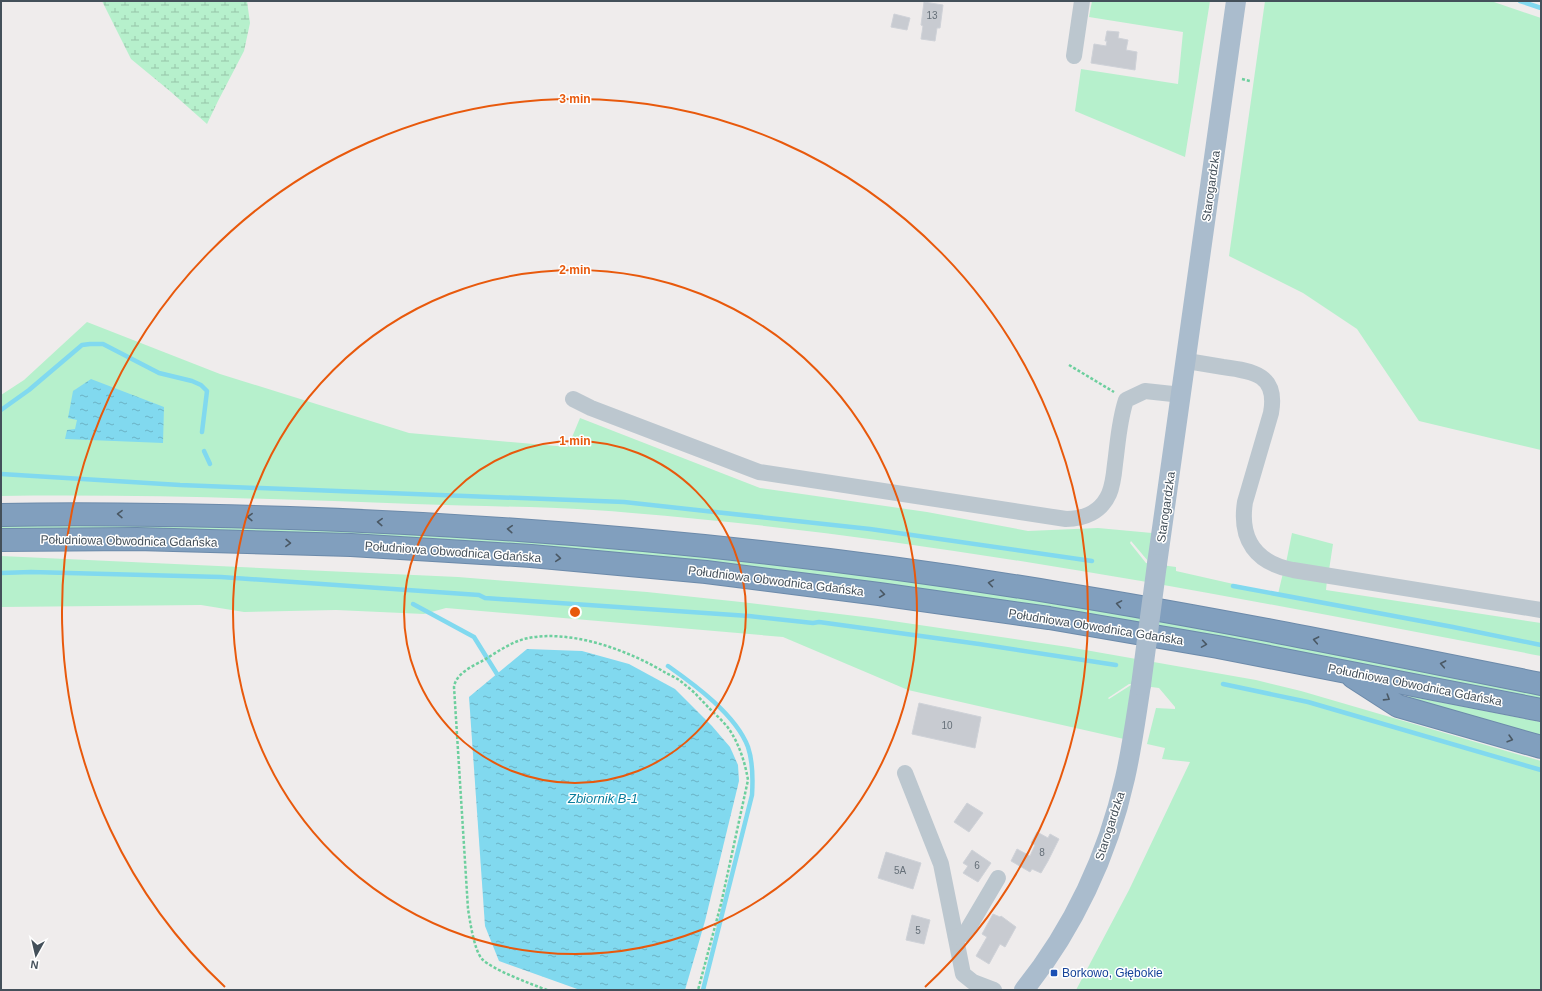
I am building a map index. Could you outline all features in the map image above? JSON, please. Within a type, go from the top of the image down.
[{"type":"highway","name":"Południowa Obwodnica Gdańska","points":[[1,514],[110,514],[342,520],[511,529],[640,540],[832,561],[1050,592],[1282,633],[1541,684]]},
{"type":"highway","name":"Południowa Obwodnica Gdańska","points":[[1,540],[137,539],[351,545],[530,556],[706,572],[1049,618],[1342,670],[1541,710]]},
{"type":"highway","points":[[1342,670],[1398,706],[1541,747]]},
{"type":"highway","points":[[1482,672],[1541,675]]},
{"type":"main road","name":"Starogardzka","points":[[1024,990],[1058,942],[1084,896],[1104,850],[1116,815],[1126,777],[1141,685],[1187,361],[1236,1]]},
{"type":"street","points":[[1074,56],[1082,1]]},
{"type":"street","points":[[1187,361],[1255,372],[1271,389],[1274,400],[1243,513],[1245,528],[1249,540],[1256,551],[1266,561],[1279,567],[1293,570],[1541,610]]},
{"type":"street","points":[[573,399],[592,408],[759,472],[1058,517],[1080,519],[1091,514],[1102,505],[1110,494],[1121,416],[1126,400],[1145,391],[1182,395]]},
{"type":"street","points":[[905,773],[941,864],[963,974],[973,982],[994,990]]},
{"type":"street","points":[[956,937],[965,934],[998,878]]},
{"type":"path","points":[[1069,365],[1126,400]]},
{"type":"path","points":[[547,990],[525,982],[490,965],[482,958],[474,938],[468,908],[454,687],[455,682],[462,674],[492,654],[524,640],[540,637],[590,641],[621,650],[646,660],[684,683],[728,728],[738,745],[748,780],[721,904],[698,990]]},
{"type":"green space","points":[[102,1],[247,1],[250,23],[244,51],[207,124],[131,59]]},
{"type":"green space","points":[[1092,1],[1210,1],[1185,157],[1075,111],[1081,69],[1178,84],[1183,32],[1089,17]]},
{"type":"green space","points":[[1265,1],[1491,1],[1541,18],[1541,450],[1419,421],[1357,329],[1303,293],[1229,256]]},
{"type":"green space","points":[[87,322],[220,374],[409,433],[568,447],[580,418],[760,488],[927,512],[1028,531],[1098,528],[1152,533],[1148,561],[1131,541],[1130,543],[1146,563],[1176,567],[1176,571],[1278,594],[1283,573],[1327,580],[1326,590],[1541,623],[1541,656],[1088,572],[975,554],[747,524],[605,511],[551,508],[208,497],[1,496],[1,395],[24,380]]},
{"type":"green space","points":[[1,522],[364,528],[718,555],[1071,604],[1541,692],[1541,701],[893,587],[1,532]]},
{"type":"green space","points":[[1292,533],[1333,544],[1329,570],[1286,563]]},
{"type":"green space","points":[[1,556],[458,577],[647,592],[872,618],[1068,647],[1256,680],[1301,691],[1541,761],[1541,990],[1076,990],[1129,890],[1190,762],[1162,759],[1165,748],[1147,744],[1156,708],[1175,709],[1175,707],[1159,688],[1129,684],[1108,698],[1109,699],[1131,685],[1124,739],[908,690],[783,637],[446,608],[424,614],[336,610],[244,612],[201,605],[1,607]]},
{"type":"green space","points":[[1409,696],[1541,722],[1541,736],[1407,698]]},
{"type":"water","points":[[91,379],[164,407],[163,443],[65,439],[67,430],[75,429],[77,420],[68,418],[73,391]]},
{"type":"water","name":"Zbiornik B-1","points":[[527,649],[582,651],[629,664],[675,689],[712,726],[730,747],[738,765],[739,781],[705,921],[685,990],[580,990],[499,961],[485,926],[469,697]]},
{"type":"building","points":[[924,2],[943,5],[940,28],[937,28],[935,41],[921,39]]},
{"type":"building","points":[[894,14],[910,18],[907,30],[891,27]]},
{"type":"building","points":[[1107,31],[1119,32],[1118,38],[1128,40],[1126,50],[1137,52],[1135,70],[1091,63],[1094,44],[1106,46],[1107,41],[1105,41]]},
{"type":"building","points":[[919,703],[981,717],[975,748],[912,734]]},
{"type":"building","points":[[967,803],[983,813],[969,832],[954,822]]},
{"type":"building","points":[[1037,832],[1048,838],[1050,834],[1059,839],[1041,873],[1032,869],[1030,872],[1011,861],[1017,849],[1030,856],[1035,845],[1031,843]]},
{"type":"building","points":[[972,850],[991,863],[978,882],[963,873],[968,866],[963,863]]},
{"type":"building","points":[[886,852],[921,863],[913,889],[878,878]]},
{"type":"building","points":[[993,914],[1000,917],[1001,916],[1016,927],[1005,947],[1000,944],[989,964],[976,956],[987,937],[982,934]]},
{"type":"building","points":[[912,915],[930,920],[924,944],[906,940]]},
{"type":"waterway","points":[[1520,1],[1541,8]]},
{"type":"waterway","points":[[1,410],[29,390],[82,345],[103,344],[159,373],[192,381],[201,385],[207,391],[202,432]]},
{"type":"waterway","points":[[204,451],[210,464]]},
{"type":"waterway","points":[[1,474],[180,485],[624,502],[870,529],[1092,561]]},
{"type":"waterway","points":[[1,573],[31,572],[221,577],[479,595],[485,598],[749,616],[813,623],[819,622],[1116,665]]},
{"type":"waterway","points":[[1233,586],[1541,645]]},
{"type":"waterway","points":[[413,604],[474,637],[497,674]]},
{"type":"waterway","points":[[668,666],[690,682],[725,712],[742,735],[748,747],[752,765],[752,795],[703,990]]},
{"type":"waterway","points":[[1223,684],[1308,702],[1541,770]]},
{"type":"place","name":"Borkowo, Głębokie","points":[[1054,973]]}]
